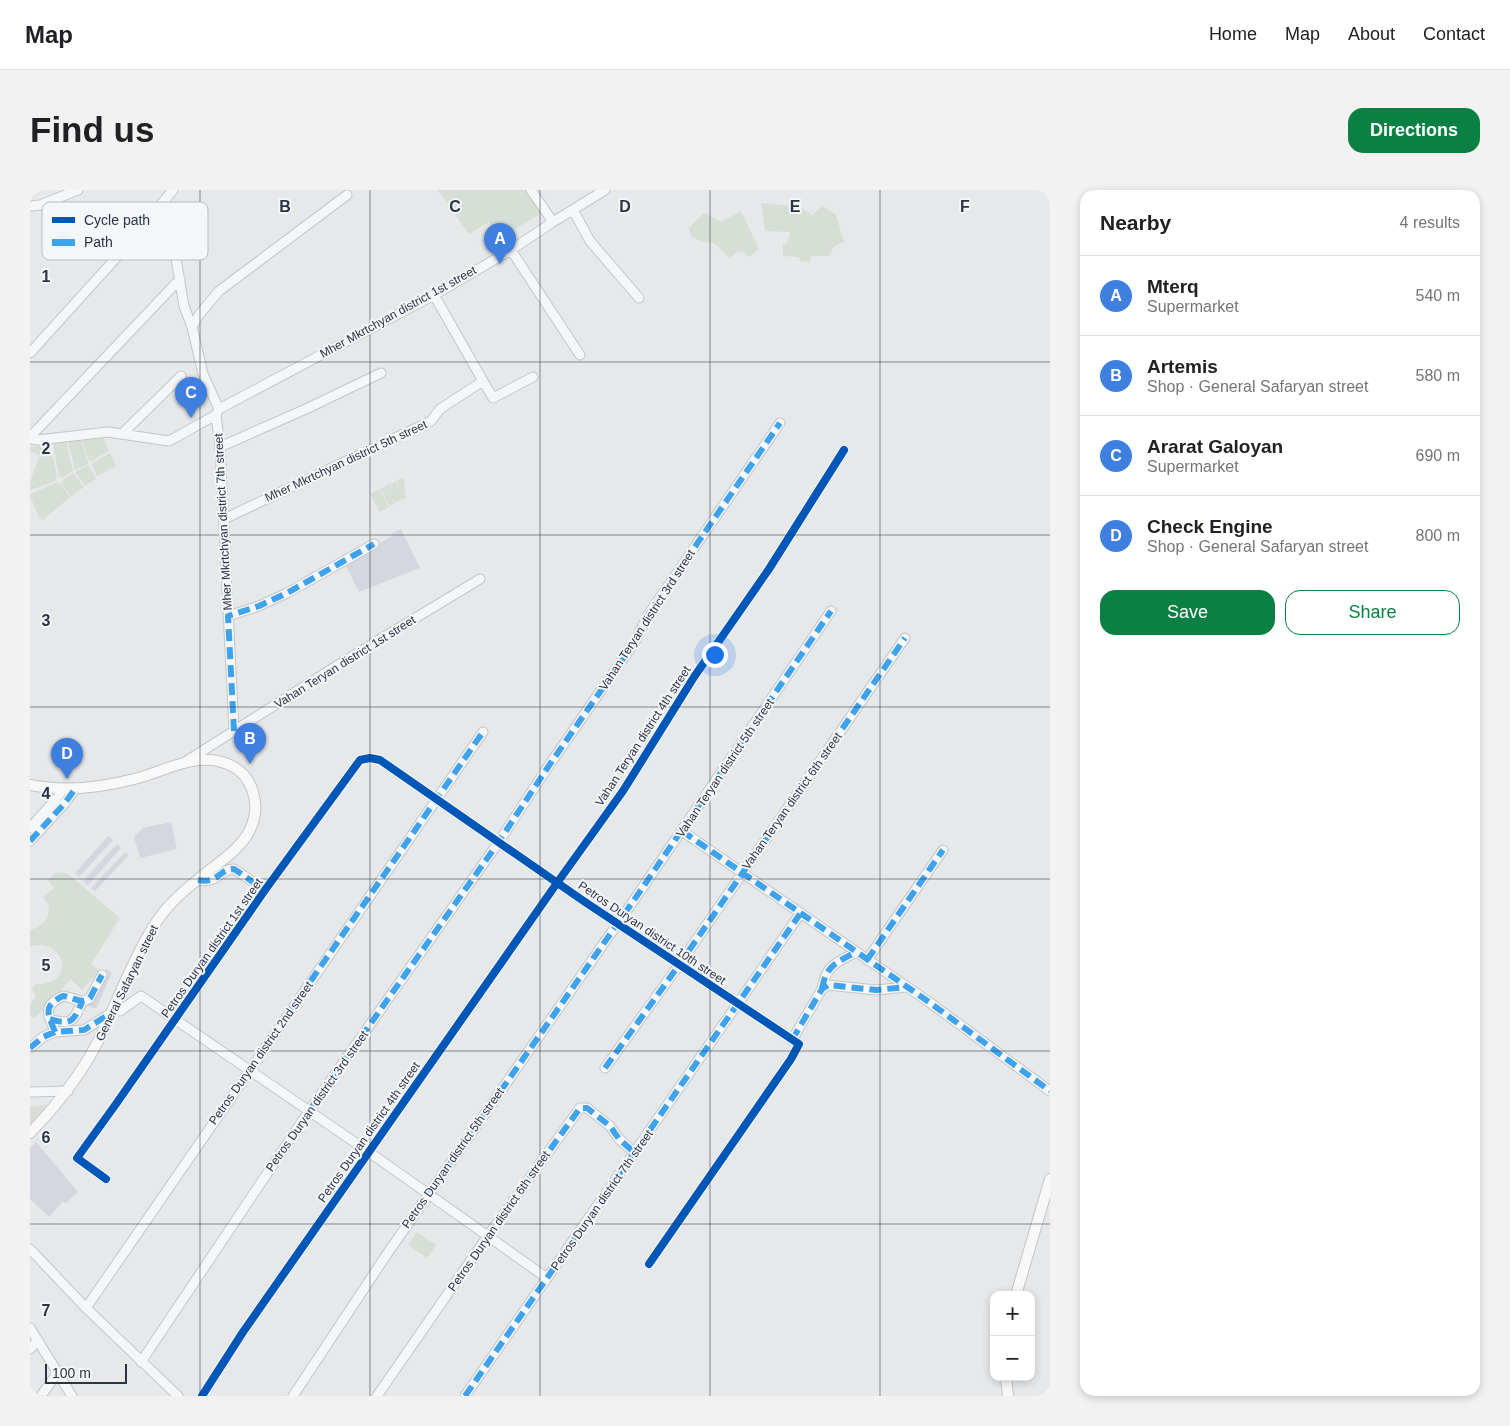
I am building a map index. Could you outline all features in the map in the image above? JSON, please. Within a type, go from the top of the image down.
[{"type":"main road","name":"General Safaryan street","points":[[30,785],[74,789],[135,779],[186,762],[214,760],[233,766],[242,773],[249,782],[255,802],[252,826],[245,837],[234,850],[170,904],[157,921],[133,965],[89,1059],[68,1091],[30,1133]]},
{"type":"main road","points":[[1017,1291],[1050,1179]]},
{"type":"main road","points":[[1006,1381],[1008,1396]]},
{"type":"street","points":[[48,202],[78,190]]},
{"type":"street","points":[[166,200],[173,190]]},
{"type":"street","points":[[532,190],[553,222]]},
{"type":"street","name":"Mher Mkrtchyan district 1st street","points":[[30,438],[38,440],[108,432],[169,441],[217,412],[434,295],[511,250],[605,190]]},
{"type":"street","points":[[192,327],[198,315],[219,291],[347,195]]},
{"type":"street","points":[[573,210],[590,240],[639,298]]},
{"type":"street","points":[[511,250],[580,355]]},
{"type":"street","points":[[30,353],[114,260]]},
{"type":"street","name":"Mher Mkrtchyan district 7th street","points":[[177,260],[184,306],[192,327],[203,374],[217,412],[228,616],[259,606],[287,593],[374,544]]},
{"type":"street","points":[[30,438],[180,279]]},
{"type":"street","points":[[434,295],[493,398],[533,377]]},
{"type":"street","points":[[220,447],[381,373]]},
{"type":"street","points":[[122,434],[180,376]]},
{"type":"street","name":"Mher Mkrtchyan district 5th street","points":[[224,519],[431,422],[440,409],[483,381]]},
{"type":"street","name":"Vahan Teryan district 3rd street","points":[[498,843],[636,640],[648,615],[780,423]]},
{"type":"street","name":"Vahan Teryan district 4th street","points":[[557,883],[623,791],[694,677],[788,540],[844,450]]},
{"type":"street","name":"Vahan Teryan district 1st street","points":[[186,762],[346,660],[480,579]]},
{"type":"street","name":"Vahan Teryan district 5th street","points":[[617,923],[831,612]]},
{"type":"street","points":[[228,616],[234,731]]},
{"type":"street","name":"Vahan Teryan district 6th street","points":[[679,965],[906,638]]},
{"type":"street","name":"Petros Duryan district 2nd street","points":[[86,1308],[249,1070],[438,800],[483,732]]},
{"type":"street","name":"Petros Duryan district 10th street","points":[[370,758],[380,760],[557,883],[796,1042]]},
{"type":"street","name":"Petros Duryan district 1st street","points":[[106,1179],[77,1158],[176,1020],[265,890],[360,760],[370,758]]},
{"type":"street","points":[[30,828],[58,798],[63,789]]},
{"type":"street","points":[[30,841],[65,803],[74,789]]},
{"type":"street","points":[[682,831],[906,987],[1050,1091]]},
{"type":"street","name":"Petros Duryan district 3rd street","points":[[141,1362],[309,1111],[498,843]]},
{"type":"street","points":[[867,960],[943,850]]},
{"type":"street","points":[[198,880],[211,881],[230,869],[234,869],[265,890]]},
{"type":"street","name":"Petros Duryan district 4th street","points":[[202,1396],[243,1332],[557,883]]},
{"type":"street","name":"Petros Duryan district 7th street","points":[[464,1396],[800,914]]},
{"type":"street","name":"Petros Duryan district 5th street","points":[[293,1396],[428,1194],[617,923]]},
{"type":"street","points":[[649,1264],[791,1059],[796,1042],[822,989],[827,971],[832,965],[856,952]]},
{"type":"street","points":[[605,1068],[679,965]]},
{"type":"street","points":[[50,1019],[66,1023],[70,1022],[76,1016],[82,1002],[90,998],[102,975]]},
{"type":"street","points":[[822,989],[828,985],[876,990],[906,987]]},
{"type":"street","points":[[55,1032],[48,1014],[50,1005],[56,999],[66,996],[82,1002]]},
{"type":"street","points":[[30,1048],[43,1037],[55,1032],[84,1030],[112,1011],[120,1011],[142,996],[369,1152],[547,1278]]},
{"type":"street","points":[[30,1092],[45,1090],[68,1091]]},
{"type":"street","name":"Petros Duryan district 6th street","points":[[377,1396],[580,1108],[586,1108],[610,1126],[619,1140],[635,1153]]},
{"type":"street","points":[[30,1249],[86,1308],[178,1396]]},
{"type":"street","points":[[30,1328],[72,1396]]},
{"type":"street","points":[[30,1349],[38,1340]]},
{"type":"street","points":[[41,1396],[58,1372]]},
{"type":"shaded area","points":[[438,190],[526,190],[542,213],[500,238],[489,222],[469,234]]},
{"type":"shaded area","points":[[761,203],[800,207],[812,215],[823,206],[836,215],[844,242],[834,246],[829,256],[811,256],[810,262],[800,261],[799,257],[783,256],[783,244],[787,244],[790,232],[765,231]]},
{"type":"shaded area","points":[[741,211],[759,249],[749,257],[742,251],[735,253],[730,258],[715,244],[698,240],[691,236],[689,228],[704,213],[721,222]]},
{"type":"shaded area","points":[[103,438],[109,451],[89,461],[82,440]]},
{"type":"shaded area","points":[[81,440],[88,464],[75,470],[68,442]]},
{"type":"shaded area","points":[[66,442],[73,471],[63,478],[59,476],[53,444]]},
{"type":"shaded area","points":[[51,444],[51,454],[39,455],[30,451],[30,447]]},
{"type":"shaded area","points":[[110,453],[116,466],[97,476],[92,463]]},
{"type":"shaded area","points":[[39,457],[53,457],[57,477],[55,481],[31,490],[30,482]]},
{"type":"shaded area","points":[[88,465],[96,478],[85,486],[75,472]]},
{"type":"shaded area","points":[[73,473],[84,487],[71,496],[62,484],[64,479]]},
{"type":"shaded area","points":[[404,479],[406,498],[394,503],[385,486],[389,484],[396,496],[390,484],[396,481],[403,497],[397,481]]},
{"type":"shaded area","points":[[56,483],[61,484],[70,497],[43,520],[39,517],[30,496],[32,493]]},
{"type":"shaded area","points":[[385,487],[394,504],[390,506],[380,489]]},
{"type":"shaded area","points":[[379,489],[389,507],[380,512],[370,494]]},
{"type":"shaded area","points":[[401,529],[420,568],[359,592],[345,564]]},
{"type":"shaded area","points":[[171,822],[177,849],[140,858],[134,837],[143,828]]},
{"type":"shaded area","points":[[108,836],[113,840],[79,877],[75,873]]},
{"type":"shaded area","points":[[117,844],[121,848],[88,885],[83,881]]},
{"type":"shaded area","points":[[125,852],[129,855],[95,891],[91,888]]},
{"type":"shaded area","points":[[61,872],[74,879],[120,918],[91,964],[100,971],[82,990],[71,979],[35,1018],[30,1015],[30,1005],[36,996],[32,989],[36,984],[49,982],[57,977],[62,970],[62,962],[59,954],[52,948],[42,945],[30,946],[30,930],[41,925],[48,916],[48,907],[42,897],[54,888],[48,880],[54,874]]},
{"type":"shaded area","points":[[106,969],[112,972],[96,1009],[85,1004],[91,1002]]},
{"type":"shaded area","points":[[49,1105],[30,1124],[30,1107]]},
{"type":"shaded area","points":[[36,1142],[78,1192],[65,1204],[63,1201],[49,1217],[30,1199],[30,1148]]},
{"type":"shaded area","points":[[417,1232],[436,1245],[427,1258],[408,1245]]},
{"type":"marked path","points":[[309,1111],[498,843],[636,640],[648,615],[780,423]]},
{"type":"marked path","points":[[234,731],[228,616],[259,606],[287,593],[374,544]]},
{"type":"marked path","points":[[428,1195],[641,890],[831,611]]},
{"type":"marked path","points":[[605,1068],[679,965],[905,638]]},
{"type":"marked path","points":[[249,1070],[483,732]]},
{"type":"marked path","points":[[30,841],[65,803],[75,789]]},
{"type":"marked path","points":[[682,831],[929,1002],[1050,1091]]},
{"type":"marked path","points":[[867,960],[943,850]]},
{"type":"marked path","points":[[198,880],[211,880],[225,871],[234,869],[265,890]]},
{"type":"marked path","points":[[465,1396],[800,914]]},
{"type":"marked path","points":[[822,989],[829,970],[838,962],[856,952]]},
{"type":"marked path","points":[[55,1032],[48,1011],[52,1003],[63,996],[80,1001],[90,998],[102,975]]},
{"type":"marked path","points":[[792,1040],[822,989],[828,985],[876,990],[906,987]]},
{"type":"marked path","points":[[50,1019],[63,1022],[71,1020],[77,1014],[82,1002]]},
{"type":"marked path","points":[[30,1048],[43,1037],[55,1032],[84,1030],[111,1013]]},
{"type":"marked path","points":[[487,1237],[580,1108],[587,1108],[610,1126],[619,1139],[635,1153]]},
{"type":"cycle path","points":[[202,1396],[243,1332],[623,791],[694,677],[769,569],[844,450]]},
{"type":"cycle path","points":[[106,1179],[77,1158],[265,890],[360,760],[370,758],[380,760],[585,902],[799,1044],[791,1059],[649,1264]]},
{"type":"place","name":"Mterq","points":[[500,264]]},
{"type":"place","name":"Ararat Galoyan","points":[[191,418]]},
{"type":"place","name":"Artemis","points":[[250,764]]},
{"type":"place","name":"Check Engine","points":[[67,779]]}]
